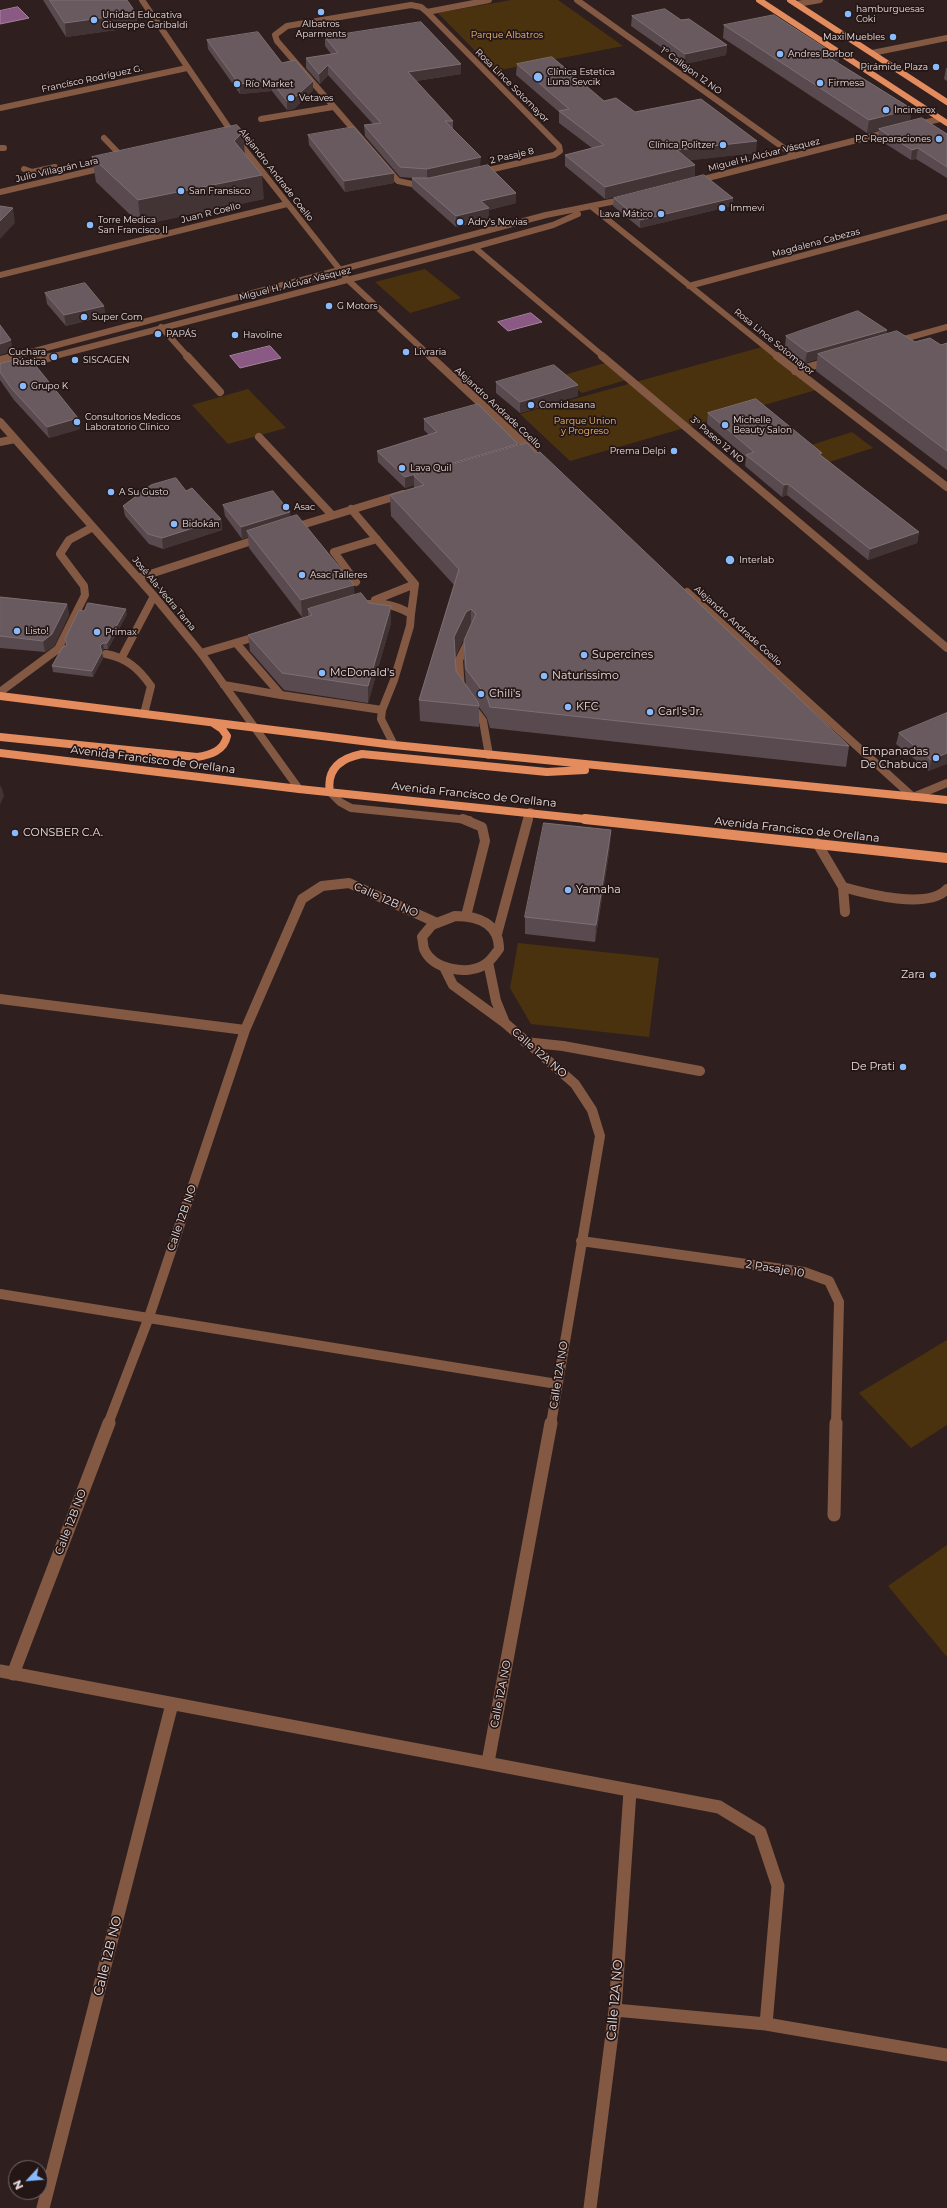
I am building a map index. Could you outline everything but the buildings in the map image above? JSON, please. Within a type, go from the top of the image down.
[{"type":"main road","points":[[760,0],[947,123]]},
{"type":"main road","points":[[790,0],[947,102]]},
{"type":"main road","points":[[0,696],[254,726],[394,745],[617,769],[947,800]]},
{"type":"main road","points":[[0,737],[197,757],[219,750],[227,739],[227,736],[222,729],[206,721]]},
{"type":"main road","name":"Avenida Francisco de Orellana","points":[[0,752],[299,789],[530,812],[947,858]]},
{"type":"main road","points":[[330,792],[328,777],[335,766],[345,758],[362,754],[547,772],[617,769]]},
{"type":"street","name":"Alejandro Andrade Coello","points":[[142,0],[235,137],[348,280],[533,457]]},
{"type":"street","points":[[460,0],[466,4]]},
{"type":"street","points":[[427,12],[489,0]]},
{"type":"street","name":"1º Callejon 12 NO","points":[[578,0],[795,156]]},
{"type":"street","points":[[797,4],[820,0]]},
{"type":"street","name":"2 Pasaje 8","points":[[427,12],[421,7],[400,6],[287,26],[276,35],[277,41],[398,181],[412,184],[428,184],[554,156]]},
{"type":"street","name":"Rosa Lince Sotomayor","points":[[427,12],[559,146],[560,151],[554,156]]},
{"type":"street","points":[[872,53],[947,38]]},
{"type":"street","name":"Francísco Rodríguez G.","points":[[0,108],[187,68]]},
{"type":"street","points":[[260,119],[333,107]]},
{"type":"street","points":[[910,127],[940,119]]},
{"type":"street","name":"Miguel H. Alcívar Vásquez","points":[[690,183],[902,129]]},
{"type":"street","points":[[228,139],[235,137]]},
{"type":"street","points":[[104,138],[128,162]]},
{"type":"street","points":[[120,164],[135,160]]},
{"type":"street","name":"Julio Villagrán Lara","points":[[0,192],[113,166]]},
{"type":"street","points":[[24,170],[32,172],[55,167]]},
{"type":"street","name":"Miguel H. Alcívar Vásquez","points":[[0,360],[339,269],[546,216],[630,198]]},
{"type":"street","name":"Juan R Coello","points":[[0,275],[287,204]]},
{"type":"street","name":"Miguel H. Alcívar Vásquez","points":[[0,370],[474,247],[553,225],[592,207]]},
{"type":"street","name":"Rosa Lince Sotomayor","points":[[592,207],[795,371],[947,487]]},
{"type":"street","name":"Magdalena Cabezas","points":[[689,286],[947,217]]},
{"type":"street","name":"3º Paseo 12 NO","points":[[474,247],[947,648]]},
{"type":"street","points":[[161,327],[220,392]]},
{"type":"street","points":[[886,344],[947,327]]},
{"type":"street","points":[[795,371],[841,358]]},
{"type":"street","name":"José Ala-Vedra Tama","points":[[0,422],[94,527],[201,653],[299,789]]},
{"type":"street","points":[[259,437],[332,515]]},
{"type":"street","points":[[0,442],[16,439]]},
{"type":"street","points":[[287,529],[408,492]]},
{"type":"street","points":[[351,509],[415,584],[410,626],[400,660],[382,710],[381,719],[394,745]]},
{"type":"street","points":[[0,692],[62,649],[85,595],[84,586],[60,554],[62,546],[71,538],[94,527]]},
{"type":"street","points":[[138,578],[272,534]]},
{"type":"street","points":[[356,582],[334,552],[377,539]]},
{"type":"street","points":[[348,609],[415,584]]},
{"type":"street","name":"Alejandro Andrade Coello","points":[[682,588],[913,797]]},
{"type":"street","points":[[122,657],[154,596]]},
{"type":"street","points":[[370,602],[383,602],[401,608],[411,614]]},
{"type":"street","points":[[201,653],[274,632]]},
{"type":"street","points":[[471,635],[458,660],[462,692],[483,721],[488,755]]},
{"type":"street","points":[[236,643],[280,695]]},
{"type":"street","points":[[106,654],[122,657],[141,671],[151,686],[144,714]]},
{"type":"street","points":[[224,685],[382,710]]},
{"type":"street","points":[[913,797],[947,783]]},
{"type":"street","points":[[330,792],[340,802],[351,808],[468,820],[482,826],[485,841],[466,916]]},
{"type":"street","points":[[498,934],[485,922],[466,916],[444,918],[435,922],[428,928],[423,936],[422,944],[428,958],[444,967],[462,970],[488,962],[499,949],[498,934],[530,812]]},
{"type":"street","points":[[817,843],[843,887],[845,912]]},
{"type":"street","name":"Calle 12B NO","points":[[13,1674],[149,1316],[245,1030],[302,899],[322,886],[349,883],[435,922]]},
{"type":"street","points":[[843,887],[855,891],[924,899],[936,897],[947,889]]},
{"type":"street","name":"Calle 12A NO","points":[[488,962],[496,1001],[505,1023]]},
{"type":"street","name":"Calle 12A NO","points":[[444,967],[453,984],[505,1023],[524,1042],[575,1084],[592,1110],[600,1136],[557,1384],[488,1762]]},
{"type":"street","points":[[0,999],[245,1030]]},
{"type":"street","points":[[524,1042],[562,1046],[700,1071]]},
{"type":"street","name":"2 Pasaje 10","points":[[581,1241],[804,1272],[829,1281],[839,1302],[834,1514]]},
{"type":"street","points":[[0,1294],[149,1316],[557,1384]]},
{"type":"street","points":[[0,1671],[488,1762],[630,1791],[719,1807],[760,1832],[778,1886],[766,2024]]},
{"type":"street","name":"Calle 12B NO","points":[[43,2208],[172,1704]]},
{"type":"street","name":"Calle 12A NO","points":[[590,2208],[615,2010],[630,1791]]},
{"type":"street","points":[[615,2010],[766,2024],[947,2055]]},
{"type":"green space","name":"Parque Albatros","points":[[511,0],[558,0],[623,46],[495,71],[438,13]]},
{"type":"green space","points":[[425,269],[461,298],[410,313],[375,282]]},
{"type":"green space","name":"Parque Union y Progreso","points":[[762,347],[816,390],[570,461],[520,414]]},
{"type":"green space","points":[[605,363],[626,380],[582,393],[561,376]]},
{"type":"green space","points":[[248,389],[286,428],[228,444],[192,405]]},
{"type":"green space","points":[[852,432],[873,448],[826,463],[805,447]]},
{"type":"green space","points":[[518,943],[659,958],[649,1037],[531,1024],[510,988]]},
{"type":"green space","points":[[947,1340],[947,1425],[911,1448],[859,1393]]},
{"type":"green space","points":[[947,1545],[947,1657],[888,1586]]},
{"type":"shaded area","points":[[18,7],[29,18],[0,24],[0,11]]},
{"type":"shaded area","points":[[531,313],[542,322],[508,331],[498,322]]},
{"type":"shaded area","points":[[270,346],[281,358],[240,368],[230,356]]},
{"type":"place","name":"Albatros Aparments","points":[[321,12]]},
{"type":"place","name":"hamburguesas Coki","points":[[848,14]]},
{"type":"place","name":"Unidad Educativa Giuseppe Garibaldi","points":[[94,20]]},
{"type":"place","name":"Maxi Muebles","points":[[893,37]]},
{"type":"place","name":"Andres Borbor","points":[[780,54]]},
{"type":"place","name":"Pirámide Plaza","points":[[936,67]]},
{"type":"place","name":"Clínica Estetica Luna Sevcik","points":[[538,77]]},
{"type":"place","name":"Firmesa","points":[[820,83]]},
{"type":"place","name":"Río Market","points":[[237,84]]},
{"type":"place","name":"Vetaves","points":[[291,98]]},
{"type":"place","name":"Incinerox","points":[[886,110]]},
{"type":"place","name":"PC Reparaciones","points":[[939,139]]},
{"type":"place","name":"Clínica Politzer","points":[[723,145]]},
{"type":"place","name":"San Fransisco","points":[[181,191]]},
{"type":"place","name":"Immevi","points":[[722,208]]},
{"type":"place","name":"Lava Mático","points":[[661,214]]},
{"type":"place","name":"Adry's Novias","points":[[460,222]]},
{"type":"place","name":"Torre Medica San Francisco II","points":[[90,225]]},
{"type":"place","name":"G Motors","points":[[329,306]]},
{"type":"place","name":"Super Com","points":[[84,317]]},
{"type":"place","name":"PAPÁS","points":[[158,334]]},
{"type":"place","name":"Havoline","points":[[235,335]]},
{"type":"place","name":"Livraria","points":[[406,352]]},
{"type":"place","name":"Cuchara Rústica","points":[[54,357]]},
{"type":"place","name":"SISCAGEN","points":[[75,360]]},
{"type":"place","name":"Grupo K","points":[[23,386]]},
{"type":"place","name":"Comidasana","points":[[531,405]]},
{"type":"place","name":"Consultorios Medicos Laboratorio Clinico","points":[[77,422]]},
{"type":"place","name":"Michelle Beauty Salon","points":[[725,425]]},
{"type":"place","name":"Prema Delpi","points":[[674,451]]},
{"type":"place","name":"Lava Quil","points":[[402,468]]},
{"type":"place","name":"A Su Gusto","points":[[111,492]]},
{"type":"place","name":"Asac","points":[[286,507]]},
{"type":"place","name":"Bidokán","points":[[174,524]]},
{"type":"place","name":"Interlab","points":[[730,560]]},
{"type":"place","name":"Asac Talleres","points":[[302,575]]},
{"type":"place","name":"Listo!","points":[[17,631]]},
{"type":"place","name":"Primax","points":[[97,632]]},
{"type":"place","name":"Supercines","points":[[584,655]]},
{"type":"place","name":"McDonald's","points":[[322,673]]},
{"type":"place","name":"Naturissimo","points":[[544,676]]},
{"type":"place","name":"Chili's","points":[[481,694]]},
{"type":"place","name":"KFC","points":[[568,707]]},
{"type":"place","name":"Carl's Jr.","points":[[650,712]]},
{"type":"place","name":"Empanadas De Chabuca","points":[[936,758]]},
{"type":"place","name":"CONSBER C.A.","points":[[15,833]]},
{"type":"place","name":"Yamaha","points":[[568,890]]},
{"type":"place","name":"Zara","points":[[933,975]]},
{"type":"place","name":"De Prati","points":[[903,1067]]}]
